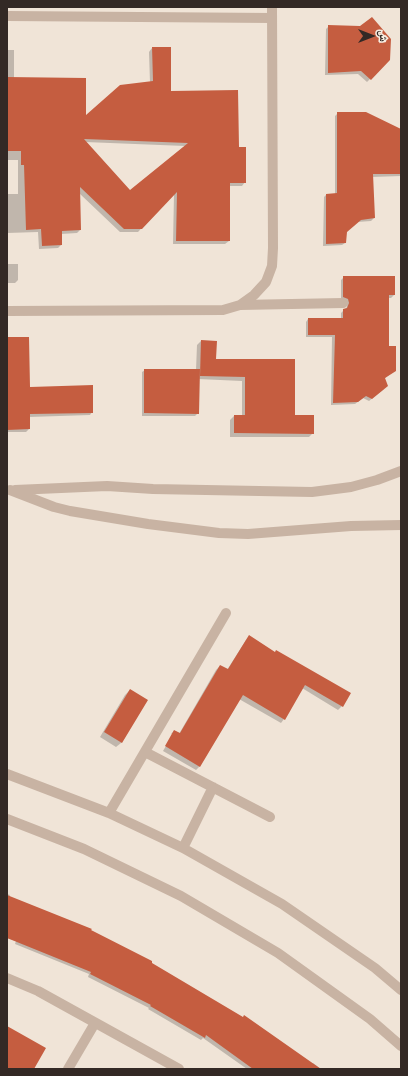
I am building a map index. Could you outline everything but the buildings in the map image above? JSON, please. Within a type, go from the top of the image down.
[{"type":"street","points":[[240,305],[254,295],[266,282],[272,266],[272,7]]},
{"type":"street","points":[[7,16],[272,18]]},
{"type":"street","points":[[7,311],[223,310],[240,305],[343,303]]},
{"type":"street","points":[[8,490],[107,486],[153,489],[312,492],[351,487],[377,480],[401,471]]},
{"type":"street","points":[[8,490],[54,507],[70,511],[148,524],[219,533],[248,534],[351,526],[401,525]]},
{"type":"street","points":[[109,813],[226,613]]},
{"type":"street","points":[[145,752],[270,817]]},
{"type":"street","points":[[7,774],[109,813],[183,848],[282,904],[375,968],[401,990]]},
{"type":"street","points":[[183,848],[213,787]]},
{"type":"street","points":[[7,820],[84,849],[181,896],[278,953],[370,1019],[401,1046]]},
{"type":"street","points":[[7,978],[38,991],[179,1069]]},
{"type":"street","points":[[68,1069],[95,1023]]}]
